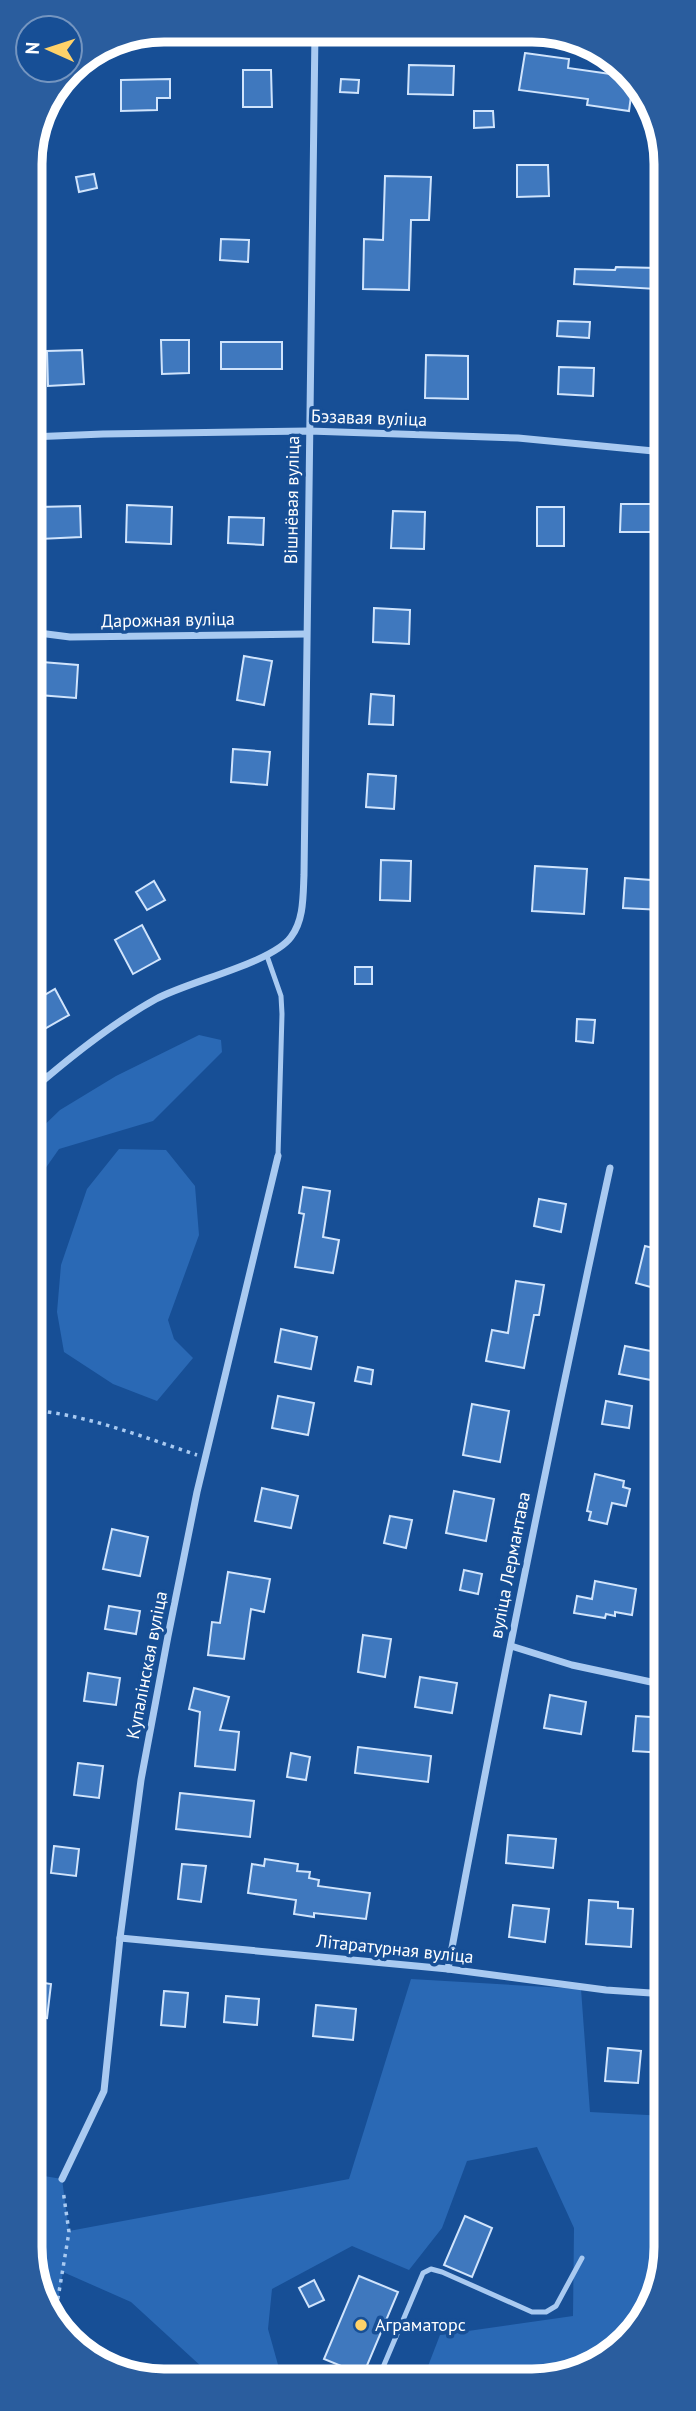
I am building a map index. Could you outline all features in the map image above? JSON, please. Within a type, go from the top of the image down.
[{"type":"street","name":"Вішнёвая вуліца","points":[[267,956],[291,937],[299,920],[303,900],[315,42]]},
{"type":"street","name":"Бэзавая вуліца","points":[[42,436],[103,433],[309,431],[518,438],[654,451]]},
{"type":"street","name":"Дарожная вуліца","points":[[42,634],[70,637],[306,634]]},
{"type":"street","points":[[42,1081],[116,1024],[157,998],[267,956]]},
{"type":"street","name":"Купалінская вуліца","points":[[62,2179],[104,2091],[120,1938],[141,1780],[205,1458],[278,1156]]},
{"type":"street","name":"вуліца Лермантава","points":[[447,1969],[560,1398],[610,1168]]},
{"type":"street","points":[[510,1646],[572,1665],[654,1683]]},
{"type":"street","name":"Літаратурная вуліца","points":[[120,1938],[447,1969],[606,1990],[654,1993]]},
{"type":"lane","points":[[267,956],[278,986],[282,1014],[278,1156]]},
{"type":"lane","points":[[42,1071],[47,1077]]},
{"type":"lane","points":[[382,2369],[423,2273],[431,2269],[442,2272],[532,2312],[546,2312],[556,2306],[582,2258]]},
{"type":"path","points":[[42,1411],[94,1422],[205,1458]]},
{"type":"path","points":[[57,2304],[69,2232],[62,2179]]},
{"type":"shaded area","points":[[199,1035],[221,1040],[222,1052],[153,1121],[59,1149],[42,1173],[42,1127],[60,1110],[116,1076]]},
{"type":"shaded area","points":[[119,1149],[166,1150],[195,1186],[199,1235],[168,1320],[174,1339],[193,1358],[157,1401],[113,1384],[64,1352],[57,1312],[61,1265],[87,1189]]},
{"type":"shaded area","points":[[411,1979],[581,1989],[590,2112],[654,2115],[654,2255],[645,2293],[624,2327],[593,2353],[571,2363],[532,2369],[427,2369],[440,2335],[573,2316],[574,2228],[537,2147],[467,2161],[442,2228],[409,2270],[352,2246],[272,2289],[268,2329],[279,2369],[204,2369],[131,2302],[63,2272],[57,2304],[48,2286],[42,2247],[42,2176],[62,2179],[69,2231],[349,2179]]},
{"type":"building","points":[[525,53],[569,59],[568,68],[614,75],[631,94],[629,111],[587,105],[588,99],[519,90]]},
{"type":"building","points":[[409,65],[454,66],[453,95],[408,94]]},
{"type":"building","points":[[243,70],[271,70],[272,107],[243,107]]},
{"type":"building","points":[[170,79],[170,98],[157,98],[157,110],[121,111],[121,80]]},
{"type":"building","points":[[341,79],[359,80],[358,93],[340,92]]},
{"type":"building","points":[[474,111],[493,111],[494,127],[474,128]]},
{"type":"building","points":[[517,165],[548,165],[549,196],[517,197]]},
{"type":"building","points":[[94,174],[97,188],[79,192],[76,177]]},
{"type":"building","points":[[385,176],[431,177],[429,220],[411,220],[409,290],[363,289],[364,239],[383,240]]},
{"type":"building","points":[[221,239],[249,240],[248,262],[220,260]]},
{"type":"building","points":[[616,267],[654,268],[654,289],[574,284],[575,269],[615,270]]},
{"type":"building","points":[[558,321],[590,322],[589,338],[557,336]]},
{"type":"building","points":[[161,340],[189,340],[189,373],[162,374]]},
{"type":"building","points":[[221,342],[282,342],[282,369],[221,369]]},
{"type":"building","points":[[82,350],[84,384],[48,386],[47,351]]},
{"type":"building","points":[[426,355],[468,356],[468,399],[425,398]]},
{"type":"building","points":[[559,367],[594,368],[593,396],[558,394]]},
{"type":"building","points":[[621,504],[652,504],[651,532],[620,532]]},
{"type":"building","points":[[127,505],[172,507],[171,544],[126,542]]},
{"type":"building","points":[[80,506],[81,537],[42,539],[42,507]]},
{"type":"building","points":[[537,507],[564,507],[564,546],[537,546]]},
{"type":"building","points":[[393,511],[425,512],[424,549],[391,548]]},
{"type":"building","points":[[229,517],[264,518],[263,545],[228,543]]},
{"type":"building","points":[[374,608],[410,610],[409,644],[373,642]]},
{"type":"building","points":[[244,656],[272,661],[264,705],[237,700]]},
{"type":"building","points":[[42,662],[78,665],[76,698],[42,695]]},
{"type":"building","points":[[371,694],[394,696],[393,725],[369,724]]},
{"type":"building","points":[[233,749],[270,752],[267,785],[231,782]]},
{"type":"building","points":[[368,774],[396,776],[394,809],[366,807]]},
{"type":"building","points":[[381,860],[411,861],[410,901],[380,900]]},
{"type":"building","points":[[535,866],[587,869],[584,914],[532,911]]},
{"type":"building","points":[[625,878],[654,880],[654,910],[623,908]]},
{"type":"building","points":[[154,881],[165,900],[147,910],[136,892]]},
{"type":"building","points":[[142,925],[160,959],[133,974],[115,940]]},
{"type":"building","points":[[355,967],[372,967],[372,984],[355,984]]},
{"type":"building","points":[[55,989],[69,1015],[42,1030],[42,997]]},
{"type":"building","points":[[577,1019],[595,1020],[593,1043],[576,1041]]},
{"type":"building","points":[[303,1187],[330,1191],[323,1237],[339,1240],[333,1273],[295,1267],[304,1214],[299,1213]]},
{"type":"building","points":[[539,1199],[566,1204],[561,1232],[534,1226]]},
{"type":"building","points":[[645,1246],[654,1248],[654,1288],[636,1283]]},
{"type":"building","points":[[516,1281],[544,1285],[539,1315],[534,1315],[524,1368],[486,1361],[492,1330],[508,1333]]},
{"type":"building","points":[[281,1329],[317,1337],[311,1369],[275,1362]]},
{"type":"building","points":[[625,1346],[654,1352],[654,1381],[619,1374]]},
{"type":"building","points":[[358,1367],[373,1370],[371,1384],[355,1381]]},
{"type":"building","points":[[278,1396],[314,1403],[308,1435],[272,1428]]},
{"type":"building","points":[[606,1401],[632,1406],[629,1428],[602,1424]]},
{"type":"building","points":[[472,1404],[509,1411],[500,1462],[463,1455]]},
{"type":"building","points":[[595,1474],[624,1481],[623,1487],[630,1489],[626,1506],[612,1503],[607,1524],[589,1520],[591,1512],[587,1511]]},
{"type":"building","points":[[262,1488],[298,1496],[291,1528],[255,1521]]},
{"type":"building","points":[[454,1491],[494,1499],[486,1541],[446,1533]]},
{"type":"building","points":[[390,1516],[412,1520],[406,1548],[384,1543]]},
{"type":"building","points":[[112,1529],[148,1537],[140,1576],[103,1569]]},
{"type":"building","points":[[464,1570],[482,1574],[478,1594],[460,1590]]},
{"type":"building","points":[[228,1572],[270,1579],[264,1612],[251,1609],[244,1659],[208,1655],[212,1622],[220,1623]]},
{"type":"building","points":[[595,1581],[636,1589],[632,1615],[615,1612],[615,1616],[606,1614],[605,1618],[574,1613],[577,1596],[592,1599]]},
{"type":"building","points":[[109,1606],[140,1611],[136,1634],[105,1629]]},
{"type":"building","points":[[363,1635],[391,1639],[385,1677],[358,1672]]},
{"type":"building","points":[[88,1673],[120,1678],[116,1705],[84,1701]]},
{"type":"building","points":[[420,1677],[457,1683],[452,1713],[415,1707]]},
{"type":"building","points":[[194,1688],[229,1697],[220,1730],[239,1732],[235,1770],[195,1766],[200,1712],[189,1709]]},
{"type":"building","points":[[550,1695],[586,1702],[581,1734],[544,1728]]},
{"type":"building","points":[[636,1716],[654,1717],[654,1752],[633,1751]]},
{"type":"building","points":[[358,1747],[431,1756],[428,1782],[355,1773]]},
{"type":"building","points":[[291,1753],[310,1757],[306,1780],[287,1777]]},
{"type":"building","points":[[78,1763],[103,1766],[99,1798],[74,1795]]},
{"type":"building","points":[[180,1793],[254,1801],[250,1837],[176,1829]]},
{"type":"building","points":[[508,1835],[556,1839],[553,1868],[506,1863]]},
{"type":"building","points":[[54,1846],[79,1849],[76,1876],[51,1873]]},
{"type":"building","points":[[265,1859],[298,1864],[297,1871],[310,1872],[309,1878],[319,1880],[318,1886],[370,1893],[366,1919],[314,1913],[314,1917],[294,1914],[296,1900],[248,1893],[252,1864],[264,1866]]},
{"type":"building","points":[[182,1864],[206,1866],[201,1902],[178,1899]]},
{"type":"building","points":[[589,1900],[618,1902],[618,1908],[633,1909],[631,1947],[586,1944]]},
{"type":"building","points":[[513,1905],[549,1909],[545,1942],[509,1937]]},
{"type":"building","points":[[42,1983],[51,1984],[47,2018],[42,2017]]},
{"type":"building","points":[[164,1991],[188,1993],[185,2027],[161,2025]]},
{"type":"building","points":[[226,1996],[259,1999],[257,2025],[224,2022]]},
{"type":"building","points":[[316,2005],[356,2009],[353,2040],[313,2036]]},
{"type":"building","points":[[608,2048],[641,2051],[638,2083],[605,2081]]},
{"type":"building","points":[[465,2216],[492,2228],[472,2277],[444,2265]]},
{"type":"building","points":[[359,2276],[398,2292],[366,2369],[348,2369],[324,2359]]},
{"type":"building","points":[[314,2280],[324,2300],[309,2307],[299,2288]]},
{"type":"place","name":"Аграматорс","points":[[361,2325]]}]
